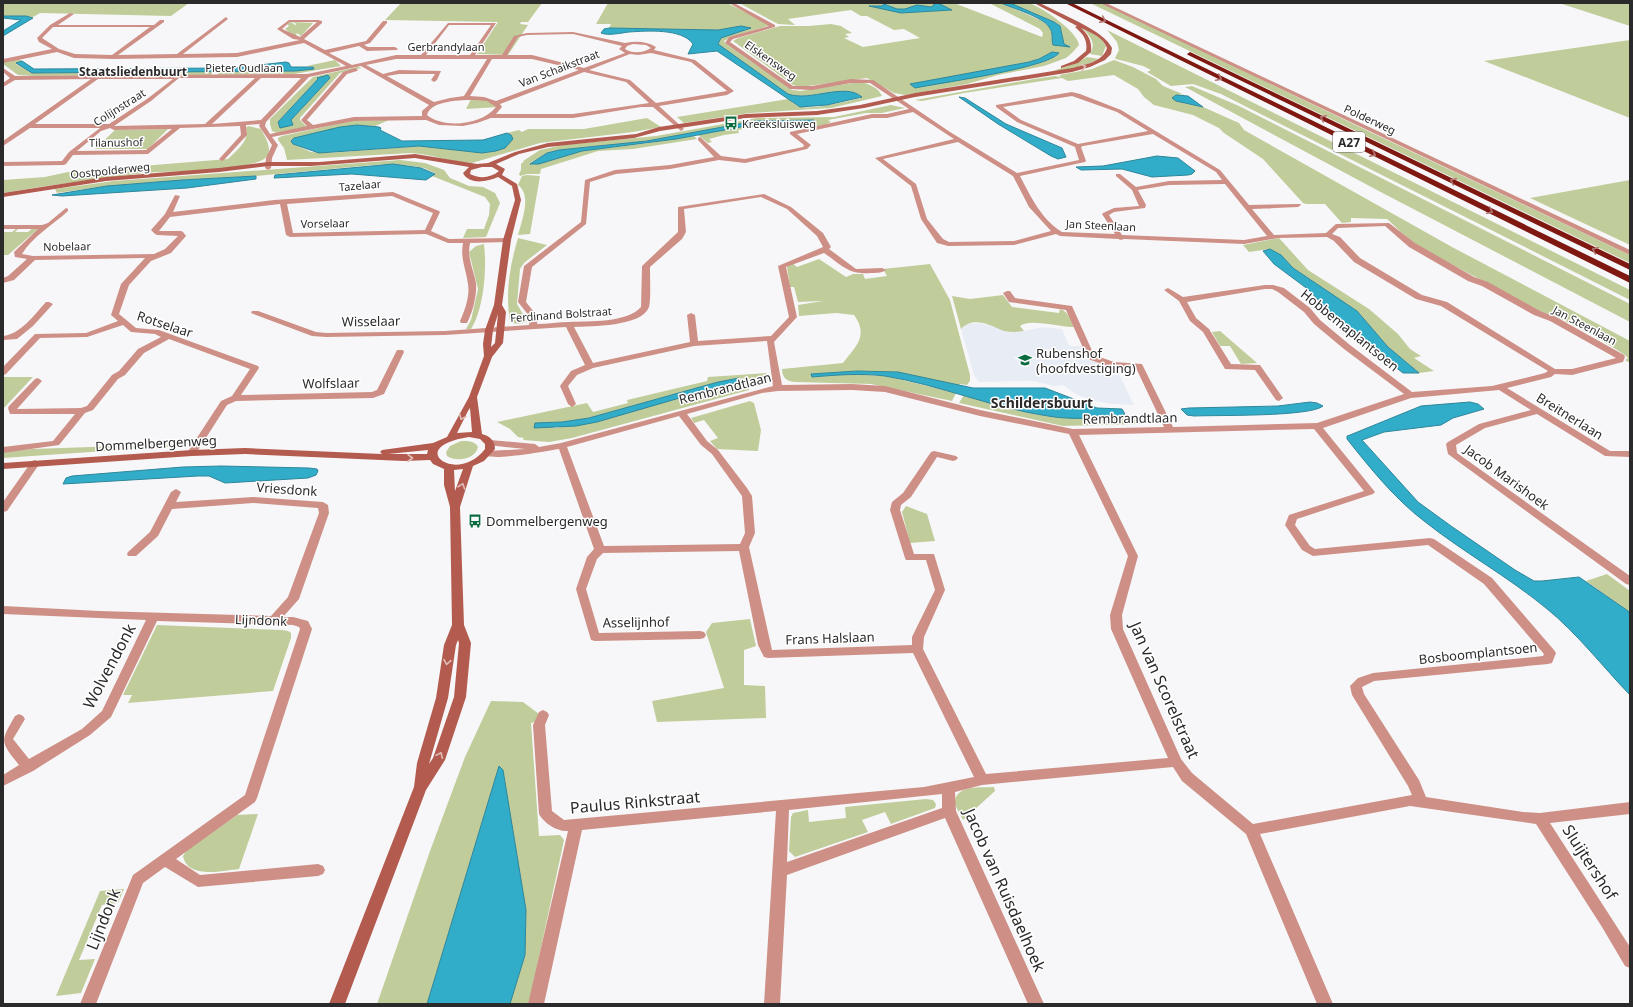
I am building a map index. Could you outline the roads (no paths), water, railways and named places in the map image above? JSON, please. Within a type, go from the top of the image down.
[{"type":"highway","name":"A27","points":[[1068,3],[1630,280]]},
{"type":"highway","name":"A27","points":[[1084,3],[1630,267]]},
{"type":"street","name":"Elskensweg","points":[[732,3],[773,26],[731,38],[727,42],[792,88],[804,90],[864,80],[871,81],[899,100]]},
{"type":"street","points":[[489,165],[517,153],[564,142],[634,136],[756,115],[832,112],[936,92],[1083,68],[1104,58],[1110,52],[1108,41],[1099,35],[1036,3]]},
{"type":"street","name":"Polderweg","points":[[1102,3],[1630,252]]},
{"type":"street","points":[[72,14],[52,26],[39,38],[41,42],[74,56],[237,55],[302,40],[320,22],[289,21],[279,29],[295,38],[302,40],[350,66]]},
{"type":"street","points":[[1031,76],[1076,62],[1086,55],[1090,47],[1086,36],[1081,30],[1061,16]]},
{"type":"street","points":[[179,55],[226,18]]},
{"type":"street","points":[[113,56],[162,21]]},
{"type":"street","points":[[325,52],[368,42],[385,22]]},
{"type":"street","points":[[422,57],[448,24],[494,24],[472,56]]},
{"type":"street","points":[[52,26],[154,26]]},
{"type":"street","points":[[491,116],[573,116],[641,104],[655,105],[727,93],[731,91],[692,61],[651,51],[654,48],[647,44],[638,43],[625,45],[573,33],[527,34],[516,36],[504,56]]},
{"type":"street","points":[[360,45],[367,49],[395,50]]},
{"type":"street","points":[[625,45],[622,49],[629,53]]},
{"type":"street","points":[[3,62],[57,50]]},
{"type":"street","name":"Van Schaikstraat","points":[[497,103],[629,53],[651,51]]},
{"type":"street","name":"Gerbrandylaan","points":[[307,76],[390,58],[472,56],[532,57],[628,81],[680,128]]},
{"type":"street","points":[[466,98],[491,56]]},
{"type":"street","points":[[361,64],[434,105]]},
{"type":"street","points":[[312,128],[304,120],[345,73],[368,68]]},
{"type":"street","points":[[3,70],[14,78],[3,85]]},
{"type":"street","points":[[382,76],[399,72],[439,72],[434,80]]},
{"type":"street","points":[[206,126],[260,76]]},
{"type":"street","points":[[268,166],[274,145],[262,126],[263,122],[307,76]]},
{"type":"street","name":"Pieter Oudlaan","points":[[14,78],[307,76]]},
{"type":"street","name":"Colijnstraat","points":[[3,164],[64,163],[71,153],[99,130],[110,126],[149,100],[178,77]]},
{"type":"street","points":[[3,144],[96,78]]},
{"type":"street","points":[[1154,132],[1078,146],[1019,121],[998,106],[1072,94],[1118,111],[1154,132],[1218,171],[1271,236]]},
{"type":"street","points":[[268,136],[354,119],[426,118],[443,124],[469,123],[491,116],[498,112],[500,107],[497,103],[481,98],[450,100],[434,105],[425,111],[424,115],[426,118]]},
{"type":"street","points":[[899,100],[959,140],[1016,175],[1083,161],[1078,146]]},
{"type":"street","points":[[533,327],[534,317],[522,302],[528,266],[584,223],[588,181],[615,172],[670,167],[719,158],[745,161],[805,148],[808,145],[792,133],[872,116],[887,116],[915,110]]},
{"type":"street","name":"Tilanushof","points":[[30,126],[110,126],[114,128],[178,127],[263,122]]},
{"type":"street","points":[[222,159],[244,135],[243,124]]},
{"type":"street","name":"Tilanushof","points":[[71,153],[148,152],[178,127]]},
{"type":"street","points":[[700,139],[719,158]]},
{"type":"street","points":[[959,140],[878,158],[914,184],[924,219],[940,241],[948,244],[1014,243],[1056,232]]},
{"type":"street","points":[[467,171],[476,166],[489,165],[500,167],[535,148]]},
{"type":"street","name":"Oostpolderweg","points":[[3,195],[106,179],[268,166],[303,166],[317,163],[399,156],[433,159],[476,166]]},
{"type":"street","name":"Oostpolderweg","points":[[433,159],[467,171],[466,173],[469,177],[485,178]]},
{"type":"street","points":[[485,178],[498,175],[502,171],[500,167]]},
{"type":"street","points":[[488,356],[486,349],[494,312],[498,305],[507,240],[518,200],[515,185],[498,175]]},
{"type":"street","name":"Jan Steenlaan","points":[[1016,175],[1032,208],[1056,232],[1068,236],[1244,242],[1271,236],[1328,235],[1336,226],[1387,224],[1412,245],[1471,279],[1486,284],[1537,313],[1553,319],[1621,357],[1620,360],[1572,372],[1553,371]]},
{"type":"street","points":[[1118,175],[1135,189],[1135,192],[1143,203],[1143,207],[1137,209],[1109,211],[1105,214],[1121,238]]},
{"type":"street","points":[[485,178],[515,190]]},
{"type":"street","points":[[1135,189],[1169,183],[1228,182]]},
{"type":"street","name":"Tazelaar","points":[[283,202],[393,194],[437,212],[427,232]]},
{"type":"street","name":"Rotselaar","points":[[177,196],[168,215],[155,230],[157,233],[181,233],[182,236],[168,251],[148,259],[125,284],[116,314],[134,330],[156,332],[255,368],[235,398],[224,403],[192,452]]},
{"type":"street","name":"Ferdinand Bolstraat","points":[[501,329],[610,322],[625,319],[642,312],[645,307],[646,266],[679,237],[682,232],[680,208],[726,202],[755,196],[766,196],[790,208],[820,235],[827,247],[825,250]]},
{"type":"street","points":[[168,215],[283,202]]},
{"type":"street","name":"Vorselaar","points":[[283,202],[290,235],[427,232],[448,242],[507,240]]},
{"type":"street","points":[[1248,207],[1298,205]]},
{"type":"street","name":"Nobelaar","points":[[3,227],[43,227],[50,224],[66,210]]},
{"type":"street","name":"Nobelaar","points":[[43,227],[18,252],[18,255],[33,258],[156,256]]},
{"type":"street","points":[[1328,235],[1337,239],[1357,260],[1419,297],[1444,304],[1553,371]]},
{"type":"street","points":[[464,322],[467,315],[472,286],[464,253],[467,242]]},
{"type":"street","points":[[778,388],[770,342],[793,317],[782,266],[825,250],[854,271],[860,272],[882,270]]},
{"type":"street","points":[[3,281],[11,278],[33,258]]},
{"type":"street","name":"Hobbemaplantsoen","points":[[1182,300],[1265,286],[1281,290],[1307,310],[1317,322],[1347,347],[1410,395]]},
{"type":"street","points":[[1168,290],[1182,300],[1193,319],[1206,330],[1228,367],[1257,367],[1279,398]]},
{"type":"street","points":[[1007,293],[1012,300],[1070,308],[1092,356],[1113,365],[1139,366],[1170,430]]},
{"type":"street","points":[[14,337],[30,324],[49,304]]},
{"type":"street","points":[[451,437],[473,397],[488,356],[499,342],[502,312],[498,305]]},
{"type":"street","name":"Wisselaar","points":[[256,313],[315,334],[445,333],[501,329]]},
{"type":"street","points":[[691,315],[694,344]]},
{"type":"street","points":[[3,338],[87,335],[124,322]]},
{"type":"street","points":[[568,324],[590,366]]},
{"type":"street","points":[[3,372],[38,336]]},
{"type":"street","points":[[3,450],[56,443],[115,377],[122,373],[141,351],[168,337]]},
{"type":"street","points":[[572,404],[564,386],[574,373],[590,366],[694,344],[774,338]]},
{"type":"street","name":"Wolfslaar","points":[[235,398],[373,396],[381,392],[400,352]]},
{"type":"street","name":"Rembrandtlaan","points":[[487,454],[517,453],[562,446],[761,391],[778,388],[852,387],[885,389],[980,412],[1073,432],[1170,430],[1318,426],[1410,395],[1492,389],[1548,375],[1553,371]]},
{"type":"street","points":[[38,381],[12,408],[13,412],[86,409]]},
{"type":"street","name":"Breitnerlaan","points":[[1500,387],[1608,454],[1630,454]]},
{"type":"street","points":[[473,397],[477,435]]},
{"type":"street","name":"Jacob Marishoek","points":[[1538,411],[1482,426],[1451,444],[1453,454],[1630,581]]},
{"type":"street","points":[[562,446],[600,550],[744,547],[750,533],[747,496],[715,452],[704,443],[681,413]]},
{"type":"street","name":"Bosboomplantsoen","points":[[1318,426],[1370,492],[1293,517],[1290,525],[1306,548],[1313,553],[1430,541],[1488,581],[1550,653],[1548,660],[1373,677],[1362,681],[1356,686],[1358,695],[1414,784],[1421,801]]},
{"type":"street","name":"Jan van Scorelstraat","points":[[1073,432],[1133,556],[1116,615],[1117,629],[1176,762],[1187,777],[1251,830],[1325,1004]]},
{"type":"street","points":[[460,434],[477,435],[487,439],[490,443],[490,449],[487,454],[476,462],[469,465],[449,467],[438,463],[433,457],[433,451],[436,446],[451,437],[460,434]]},
{"type":"street","name":"Rembrandtlaan","points":[[490,443],[519,444],[543,448]]},
{"type":"street","name":"Dommelbergenweg","points":[[359,455],[436,446]]},
{"type":"street","name":"Dommelbergenweg","points":[[3,466],[192,452],[283,452],[404,458],[433,457]]},
{"type":"street","points":[[953,458],[934,454],[907,495],[896,504],[895,510],[910,558],[930,556],[940,590],[918,637],[917,649],[982,780],[1176,762]]},
{"type":"street","points":[[3,509],[35,463]]},
{"type":"street","points":[[455,507],[469,465]]},
{"type":"street","points":[[337,1004],[373,906],[420,788],[439,760],[460,697],[465,643],[458,625],[455,507],[449,485],[449,467]]},
{"type":"street","points":[[132,554],[154,534],[176,492]]},
{"type":"street","name":"Vriesdonk","points":[[169,506],[253,500],[323,505],[324,513],[293,599],[274,620]]},
{"type":"street","name":"Frans Halslaan","points":[[744,547],[764,645],[768,654],[917,649]]},
{"type":"street","name":"Asselijnhof","points":[[600,550],[592,557],[581,589],[595,637],[700,635]]},
{"type":"street","name":"Lijndonk","points":[[3,610],[293,621],[304,624],[306,629],[250,798],[138,879],[88,1004]]},
{"type":"street","name":"Wolvendonk","points":[[3,781],[86,732],[107,714],[154,616]]},
{"type":"street","points":[[420,788],[423,763],[442,698],[450,645],[458,625]]},
{"type":"street","name":"Paulus Rinkstraat","points":[[543,715],[539,725],[546,814],[562,826],[783,806],[948,788],[982,780]]},
{"type":"street","points":[[19,719],[6,740],[28,766]]},
{"type":"street","name":"Jacob van Ruisdaelhoek","points":[[948,788],[949,811],[1036,1004]]},
{"type":"street","points":[[1251,830],[1410,800],[1523,818],[1540,819],[1630,808]]},
{"type":"street","points":[[772,1004],[783,806]]},
{"type":"street","points":[[780,871],[949,811]]},
{"type":"street","name":"Sluijtershof","points":[[1540,819],[1625,946],[1630,961]]},
{"type":"street","points":[[536,1004],[576,825]]},
{"type":"street","points":[[165,859],[198,881],[318,870]]},
{"type":"water","points":[[934,3],[938,3],[952,10],[901,13],[869,6],[882,6],[884,4],[897,9],[905,9],[917,5],[931,7]]},
{"type":"water","points":[[1001,3],[1010,3],[1054,22],[1060,26],[1064,44],[1070,47],[1053,45],[1051,32],[1046,23],[1034,16]]},
{"type":"water","points":[[3,16],[26,16],[33,18],[3,36],[3,31],[21,20],[3,18]]},
{"type":"water","points":[[741,26],[751,28],[721,38],[718,44],[788,94],[806,96],[846,91],[855,93],[862,97],[827,105],[800,107],[717,51],[688,54],[693,44],[681,35],[654,31],[611,34],[601,33],[604,29],[609,28],[718,30]]},
{"type":"water","points":[[1052,52],[1059,53],[1051,59],[1015,69],[915,88],[910,84],[1029,62],[1039,59]]},
{"type":"water","points":[[22,61],[34,69],[233,68],[286,62],[289,63],[291,67],[313,67],[314,69],[296,71],[32,73],[16,63]]},
{"type":"water","points":[[328,75],[330,78],[291,120],[293,125],[280,128],[278,122],[318,79],[317,78]]},
{"type":"water","points":[[1176,95],[1188,96],[1203,107],[1176,101],[1172,98]]},
{"type":"water","points":[[959,97],[965,98],[1006,124],[1062,148],[1066,157],[1058,159],[1051,156],[998,124]]},
{"type":"water","points":[[814,120],[816,123],[752,125],[676,139],[582,151],[539,164],[530,164],[547,153],[559,150],[647,141],[755,121]]},
{"type":"water","points":[[357,125],[379,127],[381,128],[380,130],[402,141],[483,140],[507,133],[511,135],[513,139],[505,148],[482,153],[419,146],[319,153],[293,144],[291,141],[294,138],[340,127]]},
{"type":"water","points":[[1157,156],[1178,158],[1195,171],[1188,175],[1152,177],[1122,169],[1081,170],[1076,167],[1103,166]]},
{"type":"water","points":[[393,164],[421,168],[435,174],[426,180],[352,174],[274,178],[275,175]]},
{"type":"water","points":[[256,176],[256,179],[187,188],[62,196],[52,195],[107,186]]},
{"type":"water","points":[[1270,249],[1281,255],[1293,268],[1357,311],[1388,347],[1419,373],[1403,373],[1337,321],[1309,290],[1274,264],[1263,251]]},
{"type":"water","points":[[857,371],[898,372],[973,388],[1045,388],[1097,408],[1122,409],[1125,414],[1118,417],[1101,418],[1057,417],[1007,408],[926,385],[885,376],[858,374],[812,377],[811,374]]},
{"type":"water","points":[[739,378],[740,382],[714,388],[597,422],[576,426],[534,428],[535,423],[562,422],[589,418],[718,382]]},
{"type":"water","points":[[1310,402],[1323,406],[1315,410],[1282,414],[1194,416],[1187,415],[1181,409],[1278,406]]},
{"type":"water","points":[[1470,402],[1478,404],[1484,409],[1453,418],[1441,425],[1384,432],[1362,440],[1418,502],[1515,570],[1534,581],[1579,577],[1628,611],[1630,614],[1630,695],[1579,639],[1546,608],[1516,585],[1439,532],[1403,503],[1383,483],[1347,439],[1347,436],[1421,406]]},
{"type":"water","points":[[221,466],[309,468],[317,469],[318,471],[316,475],[308,478],[225,483],[209,476],[198,476],[63,484],[66,478],[72,476],[183,467]]},
{"type":"water","points":[[499,766],[503,770],[526,910],[525,955],[510,1004],[427,1004]]},
{"type":"place","name":"Kreeksluisweg","points":[[731,123]]},
{"type":"place","name":"Rubenshof (hoofdvestiging)","points":[[1025,360]]},
{"type":"place","name":"Dommelbergenweg","points":[[475,521]]},
{"type":"district","name":"Staatsliedenbuurt","points":[[133,71]]},
{"type":"district","name":"Schildersbuurt","points":[[1042,402]]}]
